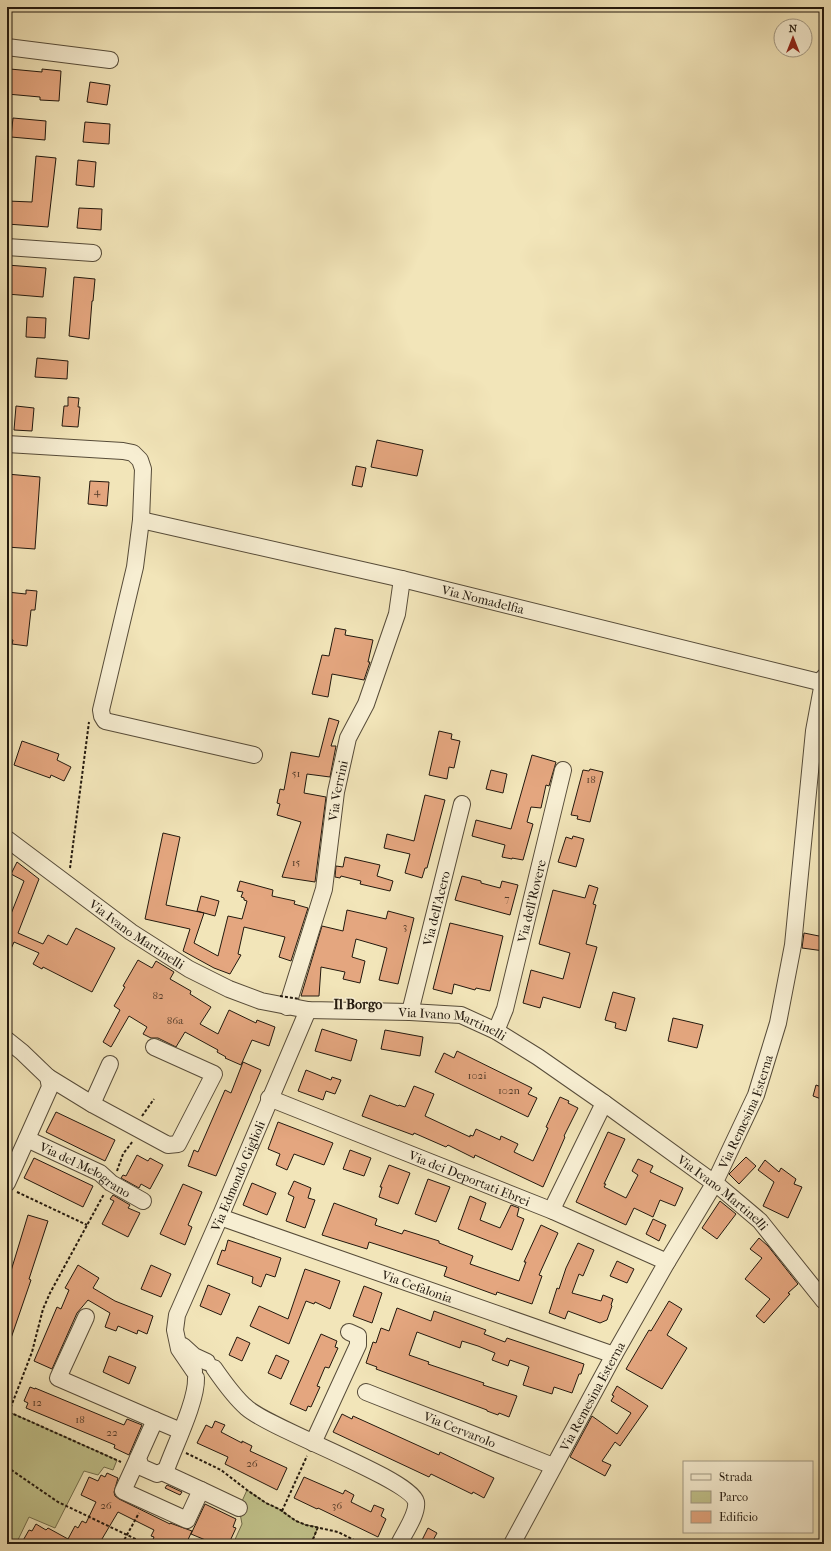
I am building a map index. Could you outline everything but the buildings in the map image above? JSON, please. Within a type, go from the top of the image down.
[{"type":"street","points":[[7,47],[110,60]]},
{"type":"street","points":[[7,247],[93,253]]},
{"type":"street","points":[[7,444],[111,450],[133,453],[140,460],[143,470],[141,520],[135,567],[101,710],[105,721],[254,755]]},
{"type":"street","name":"Via Nomadelfia","points":[[141,520],[402,579],[823,680]]},
{"type":"street","name":"Via Verrini","points":[[294,1003],[324,889],[336,792],[348,738],[366,704],[397,614],[402,579]]},
{"type":"street","name":"Via Remesina Esterna","points":[[512,1544],[614,1355],[714,1184],[756,1095],[778,1023],[793,945],[814,731],[823,680]]},
{"type":"street","name":"Via dell'Rovere","points":[[496,1031],[505,1009],[564,770]]},
{"type":"street","name":"Via dell'Acero","points":[[410,1012],[462,804]]},
{"type":"street","name":"Via Ivano Martinelli","points":[[7,839],[131,932],[189,969],[229,989],[261,1001],[461,1015],[496,1031],[538,1057],[604,1103],[714,1184],[760,1221],[824,1301]]},
{"type":"street","name":"Via Edmondo Giglioli","points":[[205,1374],[179,1349],[175,1330],[177,1315],[220,1217],[269,1098],[294,1003]]},
{"type":"street","points":[[7,1040],[48,1077],[92,1104],[168,1145],[178,1144],[214,1074],[154,1047]]},
{"type":"street","points":[[92,1104],[110,1064]]},
{"type":"street","name":"Via del Melograno","points":[[10,1187],[27,1139],[50,1087],[48,1077]]},
{"type":"street","name":"Via dei Deportati Ebrei","points":[[269,1098],[553,1210],[667,1262]]},
{"type":"street","points":[[553,1210],[604,1103]]},
{"type":"street","name":"Via del Melograno","points":[[27,1139],[100,1173],[111,1183],[143,1200]]},
{"type":"street","name":"Via Cefalonia","points":[[220,1217],[614,1355]]},
{"type":"street","points":[[86,1317],[58,1378],[181,1431]]},
{"type":"street","points":[[313,1443],[358,1345],[358,1336],[349,1332]]},
{"type":"street","points":[[136,1463],[141,1467],[157,1474],[166,1470],[194,1396],[196,1385],[205,1374],[231,1389],[246,1408],[258,1416],[396,1484],[412,1494],[416,1501],[416,1511],[399,1544]]},
{"type":"street","name":"Via Cervarolo","points":[[366,1392],[553,1466]]},
{"type":"street","points":[[155,1420],[123,1491],[187,1520],[201,1490]]},
{"type":"street","points":[[162,1472],[239,1508]]},
{"type":"path","points":[[7,1417],[32,1352],[43,1309],[50,1293],[86,1225],[111,1183],[123,1154],[141,1130],[142,1116],[154,1099]]},
{"type":"path","points":[[10,1187],[86,1225]]},
{"type":"path","points":[[9,1412],[37,1426],[136,1463]]},
{"type":"path","points":[[282,1511],[313,1443]]},
{"type":"path","points":[[174,1448],[221,1470],[266,1503],[282,1511],[296,1521],[306,1525],[338,1532],[362,1544]]},
{"type":"path","points":[[7,1467],[58,1502],[146,1544]]},
{"type":"path","points":[[122,1544],[146,1501]]},
{"type":"path","points":[[311,1544],[318,1527]]},
{"type":"green space","points":[[9,1412],[117,1460],[113,1470],[104,1467],[98,1475],[84,1471],[55,1528],[29,1517],[16,1544],[7,1544],[7,1417]]},
{"type":"green space","points":[[247,1490],[296,1521],[306,1525],[318,1527],[311,1544],[233,1544],[242,1524],[239,1508]]},
{"type":"district","name":"Il Borgo","points":[[358,1004]]}]
